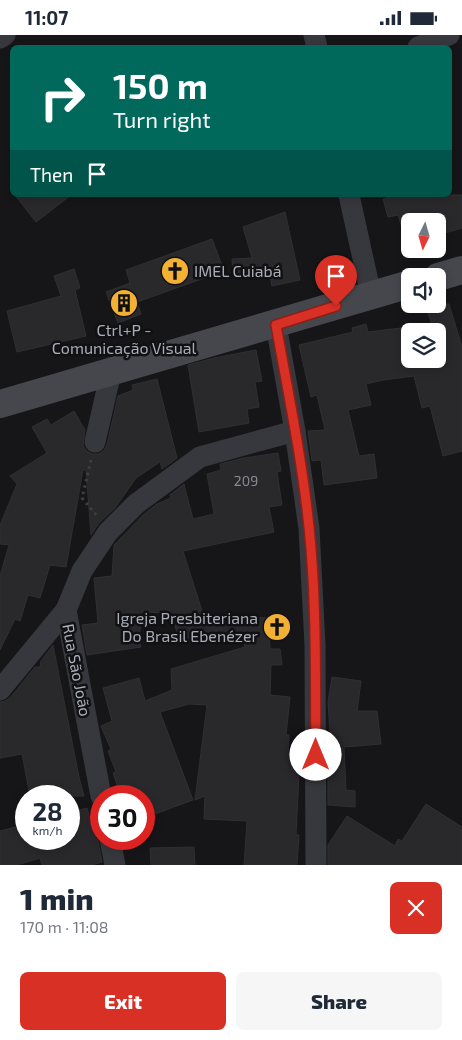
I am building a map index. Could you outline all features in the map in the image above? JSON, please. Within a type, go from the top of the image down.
[{"type":"main road","points":[[446,275],[462,271]]},
{"type":"main road","points":[[0,404],[276,325],[401,287]]},
{"type":"street","points":[[0,38],[5,35]]},
{"type":"street","points":[[423,45],[449,35]]},
{"type":"street","points":[[349,197],[372,295]]},
{"type":"street","points":[[276,325],[295,431],[309,528],[315,645],[316,865]]},
{"type":"street","points":[[95,442],[111,372]]},
{"type":"street","name":"Rua São João","points":[[100,785],[66,610],[82,571],[108,531],[136,504],[200,457],[295,431]]},
{"type":"street","points":[[0,690],[66,610]]},
{"type":"street","points":[[112,850],[115,865]]},
{"type":"path","points":[[95,442],[82,498],[108,531]]},
{"type":"building","points":[[452,195],[462,195],[462,228],[446,233],[446,213],[401,213],[401,225],[398,215],[388,217],[383,199],[390,197],[452,197]]},
{"type":"building","points":[[17,197],[68,197],[36,222]]},
{"type":"building","points":[[285,212],[300,280],[272,286],[269,271],[233,274],[232,259],[252,258],[243,227]]},
{"type":"building","name":"IMEL Cuiabá","points":[[212,239],[224,271],[137,302],[141,314],[118,323],[106,292],[130,283],[126,270]]},
{"type":"building","points":[[74,269],[80,288],[75,290],[86,336],[17,352],[7,311],[61,296],[54,276]]},
{"type":"building","points":[[446,304],[449,304],[462,347],[462,451],[443,456],[430,406],[422,408],[414,376],[366,384],[371,405],[348,410],[359,456],[374,454],[377,478],[324,485],[321,460],[312,461],[308,431],[325,430],[317,395],[311,397],[299,345],[353,332],[352,328],[366,324],[368,332],[401,328],[401,368],[446,368],[446,323],[431,323],[428,313],[446,313]]},
{"type":"building","points":[[256,350],[262,381],[255,382],[259,407],[247,409],[249,423],[199,432],[188,365]]},
{"type":"building","points":[[157,379],[177,458],[162,469],[160,462],[136,478],[115,508],[99,523],[91,535],[86,470],[83,470],[66,567],[50,565],[40,598],[28,595],[20,621],[15,619],[0,650],[0,576],[9,545],[0,544],[0,525],[17,484],[10,476],[47,453],[32,427],[47,419],[51,425],[74,411],[85,430],[83,446],[92,454],[99,454],[107,445],[118,396],[133,390],[132,385]]},
{"type":"building","points":[[278,453],[281,471],[277,472],[282,505],[269,507],[274,532],[183,551],[204,617],[282,618],[283,627],[269,629],[270,649],[280,649],[282,665],[271,665],[270,695],[290,697],[286,735],[289,735],[288,753],[300,754],[296,835],[299,835],[297,865],[244,865],[247,821],[204,819],[205,796],[195,800],[207,705],[189,704],[160,712],[193,800],[155,814],[155,785],[117,785],[113,773],[116,772],[108,751],[111,749],[101,726],[112,721],[103,688],[139,678],[145,701],[172,690],[171,669],[245,647],[242,633],[180,642],[171,613],[142,612],[139,638],[141,647],[87,655],[82,625],[98,623],[94,578],[112,576],[114,545],[144,514],[157,504],[171,498],[170,495],[184,484],[193,519],[214,514],[207,474],[221,470],[220,464]]},
{"type":"building","points":[[53,645],[84,796],[80,796],[80,785],[28,785],[22,754],[0,758],[0,702],[10,698],[35,667],[40,667],[41,661]]},
{"type":"building","points":[[332,677],[361,681],[357,711],[377,711],[381,744],[344,747],[346,790],[355,791],[355,807],[328,805],[328,733],[330,733],[328,702]]},
{"type":"building","points":[[426,804],[462,827],[462,865],[328,865],[328,845],[347,816],[395,846],[398,839],[402,841]]},
{"type":"building","points":[[87,808],[90,818],[90,850],[100,850],[102,862],[92,865],[42,865],[40,858],[17,865],[0,865],[0,831],[15,827],[15,850],[80,850],[80,810]]},
{"type":"building","points":[[194,847],[195,865],[151,865],[150,850],[155,850],[155,848]]},
{"type":"place","name":"IMEL Cuiabá","points":[[175,271]]},
{"type":"place","name":"Ctrl+P - Comunicação Visual","points":[[124,303]]},
{"type":"place","name":"Igreja Presbiteriana Do Brasil Ebenézer","points":[[277,627]]},
{"type":"route","points":[[316,755],[315,645],[309,528],[295,431],[276,325],[336,306]]}]
